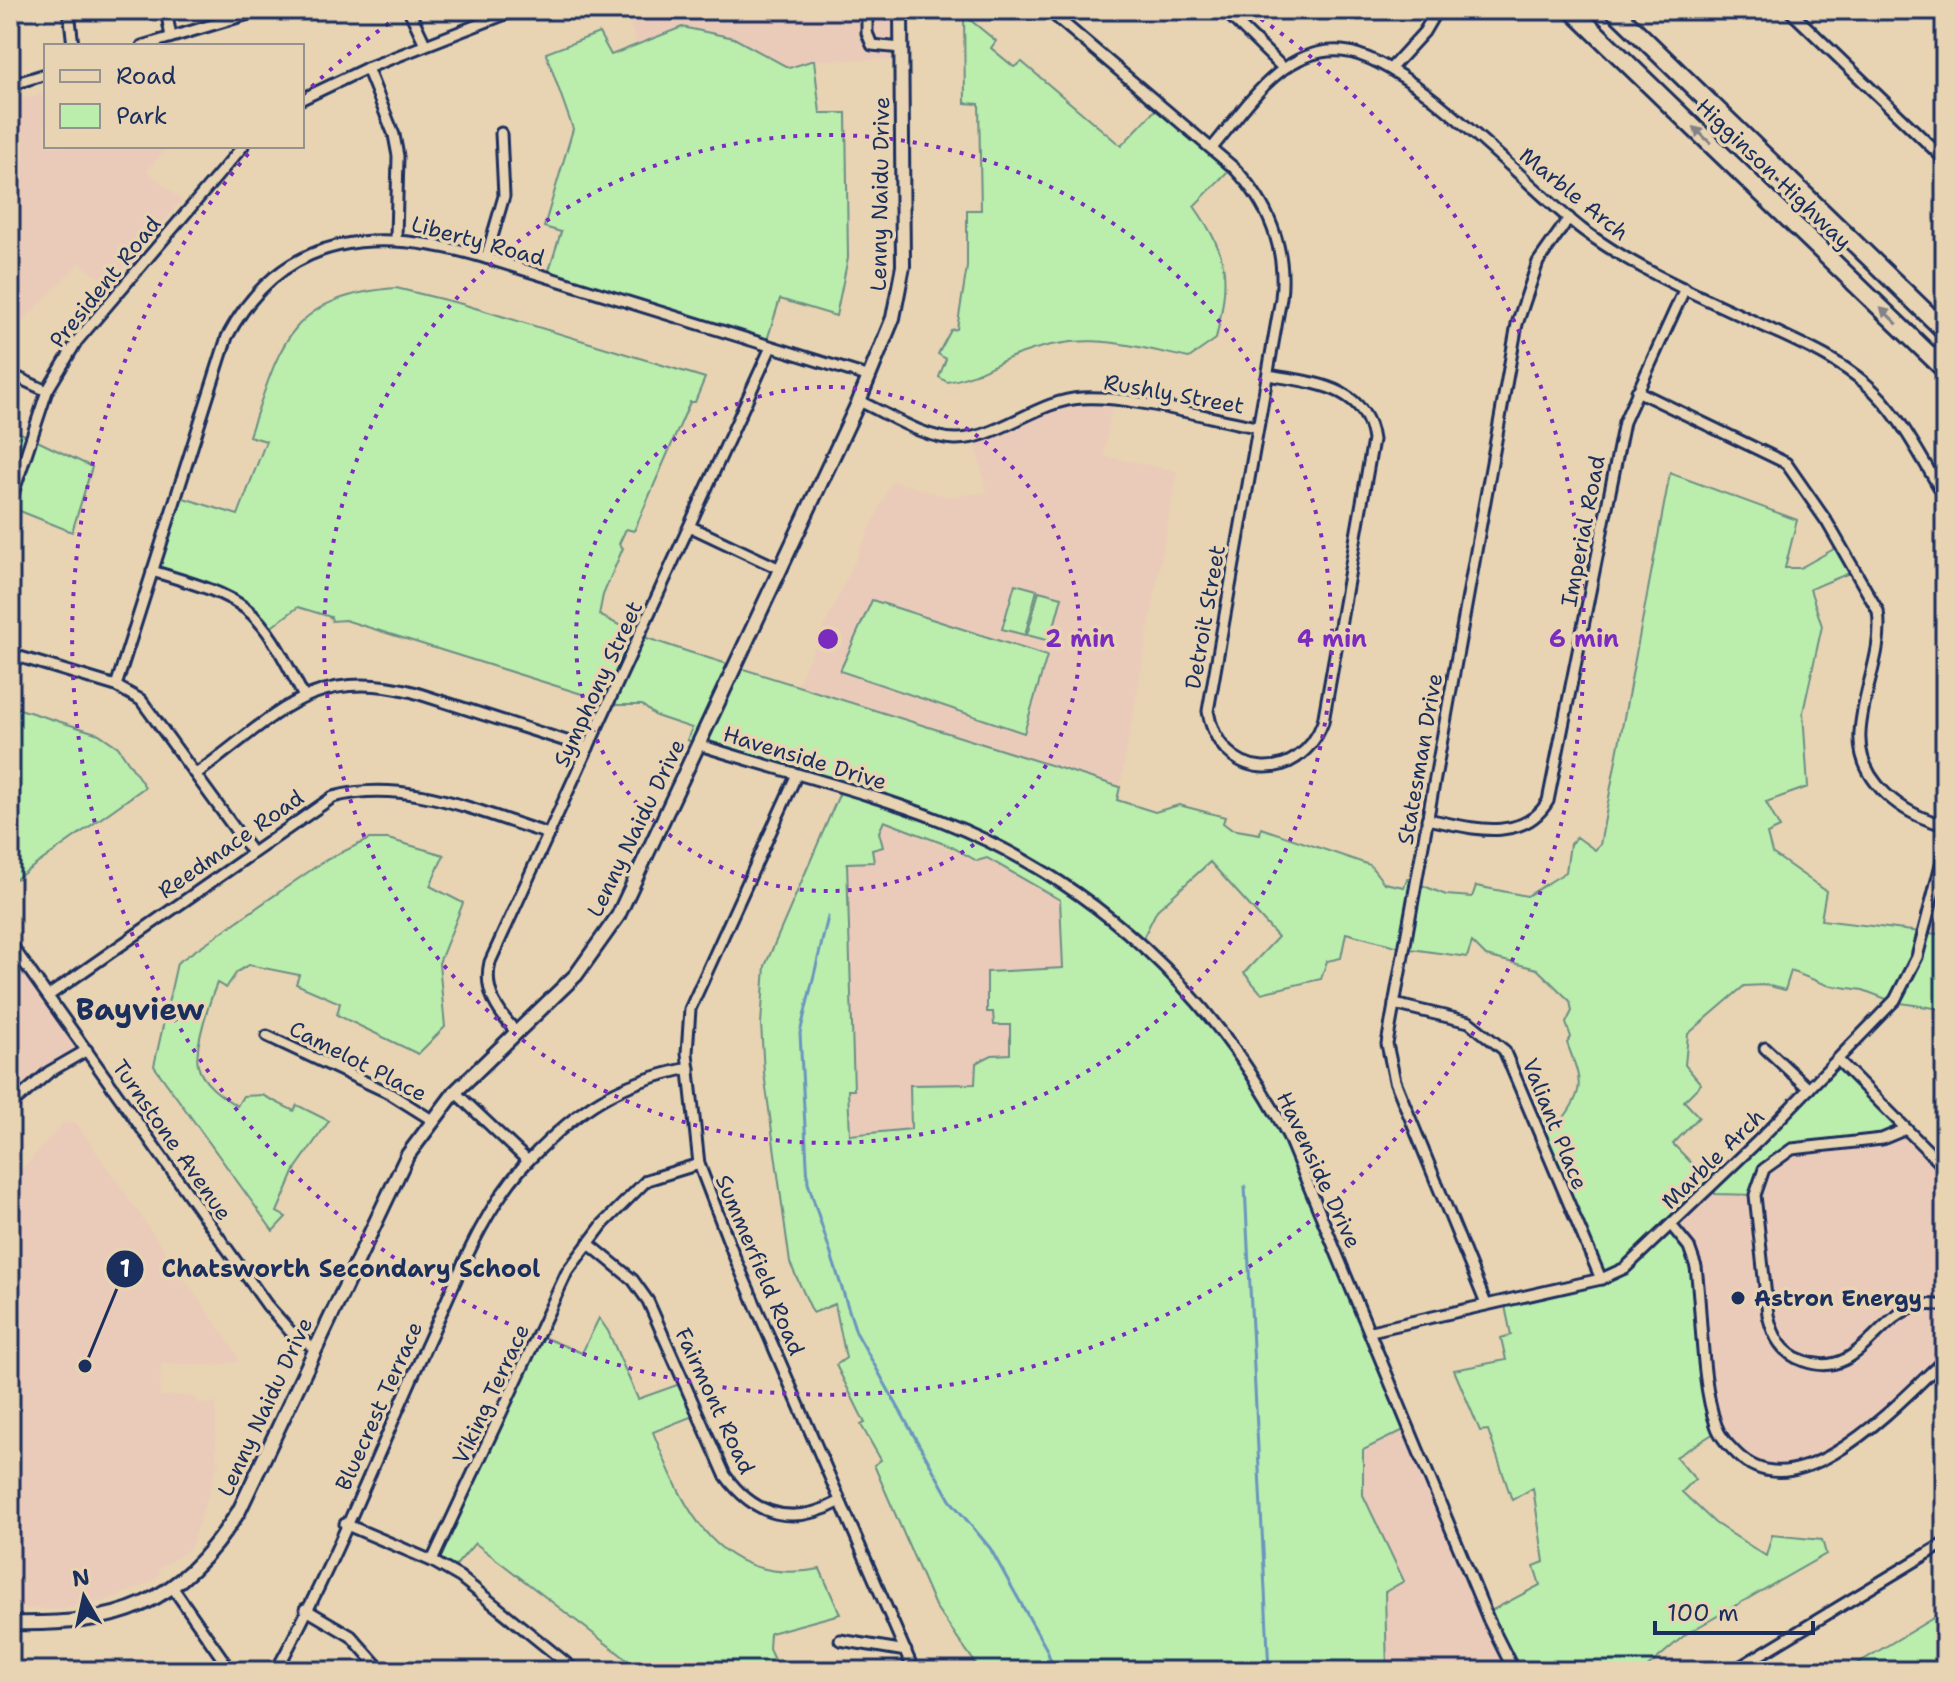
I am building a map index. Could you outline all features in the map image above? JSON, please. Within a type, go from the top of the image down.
[{"type":"highway","name":"Higginson Highway","points":[[1572,10],[1945,370]]},
{"type":"highway","name":"Higginson Highway","points":[[1614,10],[1945,331]]},
{"type":"street","points":[[69,10],[73,44]]},
{"type":"street","points":[[166,10],[171,37]]},
{"type":"street","points":[[148,44],[262,10]]},
{"type":"street","points":[[409,10],[425,44]]},
{"type":"street","points":[[304,98],[367,68],[516,10]]},
{"type":"street","points":[[867,10],[867,33],[872,45],[901,48]]},
{"type":"street","name":"Lenny Naidu Drive","points":[[10,1623],[67,1623],[101,1618],[138,1607],[173,1588],[211,1552],[239,1511],[390,1185],[432,1120],[455,1092],[576,975],[603,940],[644,867],[870,377],[893,318],[903,266],[901,10]]},
{"type":"street","name":"Detroit Street","points":[[1048,10],[1212,148],[1250,184],[1267,211],[1277,241],[1283,283],[1208,711],[1213,732],[1225,748],[1238,759],[1264,768],[1295,759],[1312,744],[1323,722],[1373,440],[1367,417],[1347,395],[1330,387],[1268,375]]},
{"type":"street","points":[[1224,10],[1283,68]]},
{"type":"street","points":[[1391,68],[1424,32],[1437,10]]},
{"type":"street","points":[[1789,10],[1945,160]]},
{"type":"street","name":"Marble Arch","points":[[1212,148],[1283,68],[1315,53],[1340,51],[1364,55],[1391,68],[1569,218],[1625,258],[1817,351],[1864,382],[1887,407],[1945,497]]},
{"type":"street","points":[[367,68],[394,135],[398,156],[396,238]]},
{"type":"street","points":[[10,85],[44,75]]},
{"type":"street","points":[[486,258],[504,196],[501,133]]},
{"type":"street","name":"President Road","points":[[10,503],[47,391],[77,341],[241,148]]},
{"type":"street","name":"Statesman Drive","points":[[1486,1304],[1390,1066],[1387,1044],[1517,324],[1538,262],[1569,218]]},
{"type":"street","name":"Liberty Road","points":[[116,686],[220,353],[238,318],[274,279],[307,257],[350,241],[396,238],[486,258],[870,377]]},
{"type":"street","name":"Imperial Road","points":[[1427,819],[1487,830],[1509,829],[1534,817],[1548,801],[1617,452],[1637,391],[1685,288]]},
{"type":"street","name":"Symphony Street","points":[[517,1033],[493,1001],[488,970],[771,347]]},
{"type":"street","points":[[10,374],[47,391]]},
{"type":"street","points":[[1637,391],[1777,457],[1797,476],[1878,611],[1880,634],[1860,733],[1863,755],[1878,786],[1891,800],[1922,818],[1945,825]]},
{"type":"street","name":"Rushly Street","points":[[859,401],[926,431],[953,439],[975,436],[1052,404],[1085,398],[1257,427]]},
{"type":"street","points":[[691,527],[780,569]]},
{"type":"street","points":[[152,571],[215,590],[247,607],[264,623],[303,695]]},
{"type":"street","points":[[10,654],[131,692],[152,712],[251,851]]},
{"type":"street","points":[[196,774],[303,695],[342,684],[385,685],[588,748]]},
{"type":"street","name":"Havenside Drive","points":[[700,745],[942,821],[1023,858],[1098,907],[1174,974],[1220,1028],[1273,1109],[1304,1172],[1489,1621],[1514,1671]]},
{"type":"street","name":"Summerfield Road","points":[[797,774],[690,1009],[689,1068],[699,1164],[715,1210],[914,1671]]},
{"type":"street","name":"Reedmace Road","points":[[48,996],[251,851],[333,797],[378,789],[420,795],[549,834]]},
{"type":"street","name":"Marble Arch","points":[[1371,1331],[1621,1272],[1887,1010],[1910,976],[1942,876],[1945,849]]},
{"type":"street","name":"Turnstone Avenue","points":[[10,943],[267,1305],[290,1331],[314,1348]]},
{"type":"street","name":"Valiant Place","points":[[1394,1004],[1469,1022],[1504,1050],[1601,1279]]},
{"type":"street","name":"Camelot Place","points":[[267,1036],[389,1093],[432,1120]]},
{"type":"street","points":[[1765,1048],[1809,1089]]},
{"type":"street","points":[[10,1106],[49,1072],[87,1050]]},
{"type":"street","points":[[1838,1060],[1945,1168]]},
{"type":"street","name":"Bluecrest Terrace","points":[[276,1671],[476,1240],[528,1161],[575,1117],[622,1086],[689,1068]]},
{"type":"street","points":[[455,1092],[528,1161]]},
{"type":"street","points":[[1906,1129],[1882,1139],[1792,1149],[1764,1169],[1755,1195],[1768,1315],[1772,1332],[1786,1351],[1801,1361],[1826,1365],[1847,1360],[1910,1308],[1945,1306]]},
{"type":"street","name":"Viking Terrace","points":[[432,1561],[567,1272],[624,1200],[647,1180],[699,1164]]},
{"type":"street","points":[[1671,1225],[1689,1247],[1696,1267],[1715,1421],[1728,1444],[1749,1464],[1783,1472],[1814,1464],[1865,1432],[1945,1359]]},
{"type":"street","name":"Fairmont Road","points":[[588,1243],[633,1280],[648,1301],[725,1475],[744,1498],[758,1509],[783,1517],[811,1514],[839,1502]]},
{"type":"street","points":[[345,1524],[432,1561],[471,1585],[576,1671]]},
{"type":"street","points":[[1733,1671],[1945,1543]]},
{"type":"street","points":[[173,1588],[231,1671]]},
{"type":"street","points":[[305,1609],[351,1636],[382,1671]]},
{"type":"street","points":[[840,1640],[906,1651]]},
{"type":"shaded area","points":[[625,10],[901,10],[902,60],[814,60],[789,68],[734,38],[682,27],[636,43]]},
{"type":"shaded area","points":[[44,94],[44,148],[166,148],[147,171],[182,200],[109,286],[79,263],[21,324],[10,319],[10,102]]},
{"type":"shaded area","points":[[1113,400],[1104,456],[1177,471],[1120,787],[797,685],[892,481],[948,497],[987,492],[973,436],[1052,404]]},
{"type":"shaded area","points":[[884,821],[977,861],[987,858],[1060,900],[1063,969],[987,972],[993,1012],[1010,1024],[1010,1054],[992,1055],[975,1084],[911,1129],[850,1135],[848,1090],[854,1089],[847,863],[874,862],[872,850]]},
{"type":"shaded area","points":[[10,942],[87,1050],[50,1071],[10,1106]]},
{"type":"shaded area","points":[[64,1122],[77,1124],[239,1357],[237,1362],[214,1365],[161,1364],[160,1396],[186,1395],[194,1397],[198,1403],[216,1403],[216,1458],[219,1462],[190,1549],[159,1569],[155,1580],[104,1602],[56,1609],[10,1608],[10,1182]]},
{"type":"shaded area","points":[[1906,1129],[1945,1167],[1945,1359],[1865,1432],[1794,1470],[1750,1464],[1719,1430],[1672,1225],[1713,1185],[1761,1177],[1785,1153]]},
{"type":"shaded area","points":[[1410,1427],[1514,1671],[1387,1671],[1385,1592],[1363,1495],[1363,1450]]},
{"type":"green space","points":[[964,15],[996,41],[991,48],[1014,67],[1022,62],[1121,146],[1160,105],[1233,166],[1194,206],[1215,241],[1224,270],[1225,284],[1216,339],[1189,358],[1123,344],[1063,343],[1017,355],[957,380],[947,382],[939,377],[946,359],[938,354],[951,330],[957,329],[967,267],[967,210],[981,210],[979,104],[965,103]]},
{"type":"green space","points":[[682,27],[734,38],[789,68],[814,60],[820,113],[846,113],[848,258],[836,316],[780,299],[768,337],[772,346],[547,277],[561,232],[544,227],[573,129],[546,53],[599,33],[611,55]]},
{"type":"green space","points":[[396,288],[462,304],[705,378],[695,402],[690,402],[634,531],[626,529],[619,544],[623,548],[603,595],[599,615],[641,636],[689,652],[1120,787],[1117,800],[1155,812],[1179,805],[1225,817],[1223,823],[1231,829],[1260,834],[1261,828],[1370,865],[1384,883],[1404,887],[1407,879],[1446,895],[1472,897],[1476,886],[1527,896],[1566,872],[1570,844],[1577,837],[1595,850],[1600,845],[1670,473],[1797,520],[1785,568],[1800,568],[1841,545],[1857,570],[1810,589],[1822,626],[1803,712],[1808,787],[1766,802],[1780,828],[1767,834],[1772,853],[1826,891],[1821,920],[1945,935],[1945,1016],[1941,1009],[1894,1002],[1863,990],[1827,985],[1791,971],[1785,990],[1766,985],[1744,986],[1688,1034],[1685,1065],[1701,1084],[1684,1101],[1699,1117],[1673,1144],[1713,1185],[1839,1060],[1906,1129],[1900,1134],[1802,1148],[1770,1163],[1756,1195],[1715,1194],[1713,1186],[1672,1225],[1689,1248],[1719,1430],[1676,1457],[1695,1479],[1682,1492],[1715,1523],[1766,1556],[1772,1535],[1822,1540],[1826,1554],[1686,1634],[1643,1671],[1514,1671],[1487,1613],[1540,1585],[1534,1566],[1544,1562],[1533,1488],[1512,1500],[1488,1430],[1480,1431],[1454,1370],[1506,1360],[1501,1338],[1511,1335],[1504,1301],[1600,1279],[1533,1118],[1543,1116],[1562,1120],[1578,1091],[1578,1074],[1567,1043],[1571,1037],[1566,1023],[1572,1011],[1570,1001],[1537,969],[1486,956],[1472,942],[1467,957],[1404,948],[1346,933],[1341,958],[1327,961],[1321,979],[1261,993],[1244,973],[1278,937],[1210,862],[1157,910],[1141,942],[1175,974],[1274,1109],[1410,1427],[1363,1450],[1363,1495],[1404,1581],[1385,1592],[1387,1671],[981,1671],[935,1606],[874,1465],[881,1460],[861,1425],[865,1423],[836,1365],[846,1358],[835,1304],[813,1313],[790,1263],[764,1073],[761,1024],[765,966],[842,788],[687,740],[692,728],[656,716],[642,705],[617,705],[345,620],[332,621],[331,617],[298,607],[269,629],[248,606],[152,571],[174,495],[238,515],[266,441],[249,436],[281,352],[293,331],[310,315],[331,302],[359,293]],"holes":[[[884,821],[952,847],[977,861],[987,858],[1060,900],[1063,968],[987,972],[987,1012],[993,1012],[994,1025],[1010,1025],[1010,1054],[992,1055],[976,1063],[975,1084],[910,1085],[911,1129],[850,1135],[848,1090],[854,1090],[847,863],[874,862],[872,850],[883,847],[879,832]]]},
{"type":"green space","points":[[10,428],[92,467],[72,532],[10,507]]},
{"type":"green space","points":[[1015,584],[1037,590],[1025,635],[1002,629]]},
{"type":"green space","points":[[1039,591],[1062,597],[1050,641],[1027,635]]},
{"type":"green space","points":[[872,600],[1047,656],[1024,733],[840,671]]},
{"type":"green space","points":[[10,706],[99,734],[118,747],[145,787],[10,883],[10,873],[16,868],[10,859]]},
{"type":"green space","points":[[369,839],[388,839],[444,855],[430,886],[463,903],[439,963],[445,1027],[418,1054],[337,1015],[340,1003],[296,984],[299,975],[249,965],[237,972],[226,988],[217,983],[203,1024],[197,1057],[200,1072],[208,1084],[237,1106],[243,1096],[262,1095],[294,1111],[297,1105],[329,1121],[296,1168],[277,1212],[286,1217],[273,1231],[154,1066],[177,963],[324,861]]},
{"type":"green space","points":[[599,1318],[608,1331],[638,1399],[680,1384],[693,1416],[653,1432],[678,1490],[711,1538],[731,1555],[756,1567],[785,1572],[820,1569],[840,1614],[770,1633],[769,1649],[779,1671],[642,1671],[475,1543],[452,1570],[433,1561],[538,1335],[582,1353]]},
{"type":"green space","points":[[1945,1611],[1945,1671],[1845,1671]]},
{"type":"waterway","points":[[828,917],[800,1033],[808,1183],[856,1332],[950,1500],[990,1548],[1047,1650],[1054,1671]]},
{"type":"waterway","points":[[1245,1186],[1269,1671]]},
{"type":"place","name":"Astron Energy","points":[[1738,1298]]},
{"type":"place","name":"Chatsworth Secondary School","points":[[85,1366]]},
{"type":"district","name":"Bayview","points":[[140,1009]]}]
